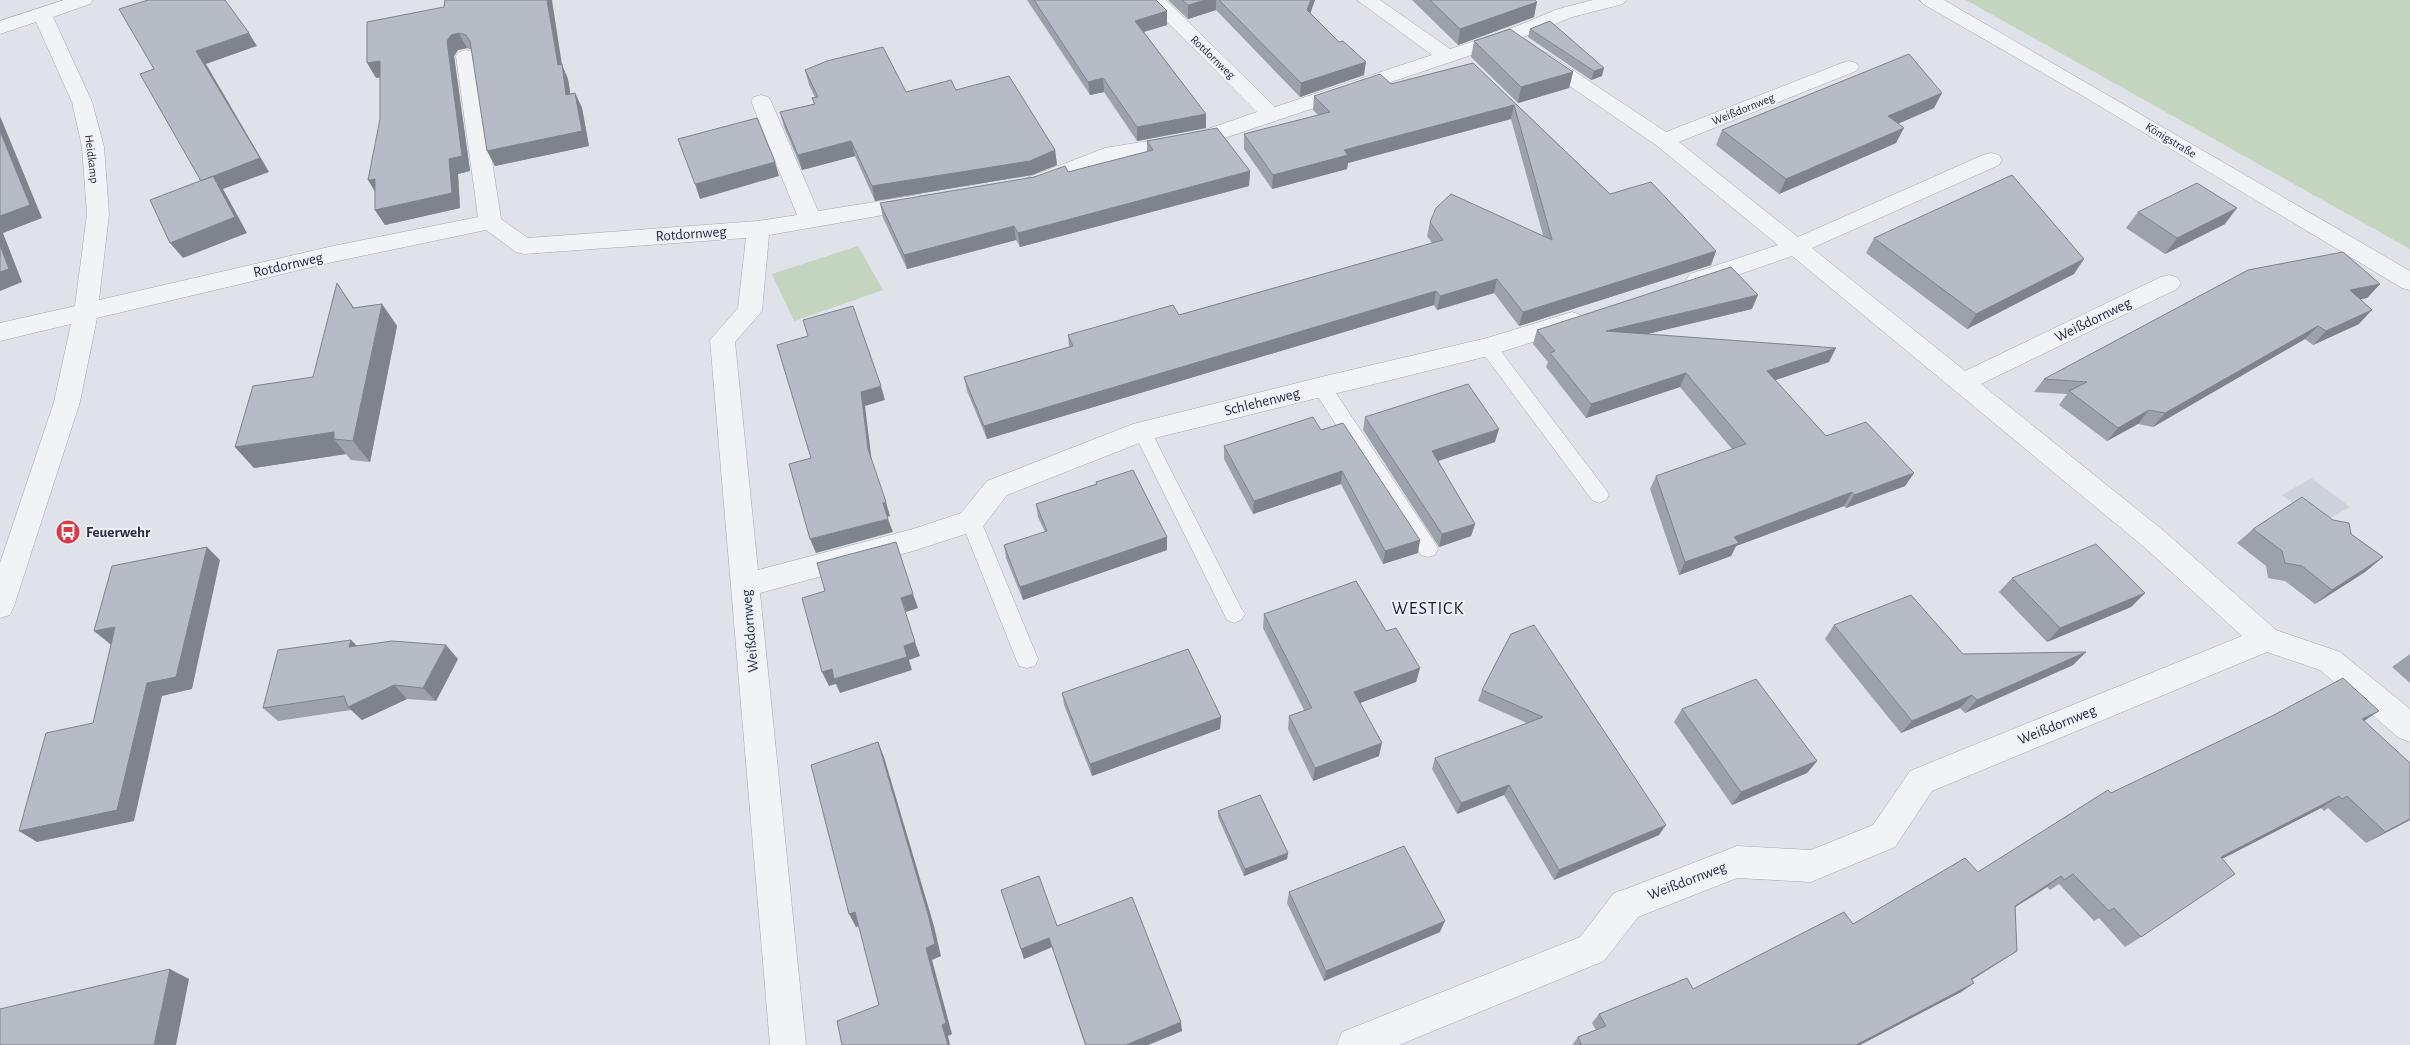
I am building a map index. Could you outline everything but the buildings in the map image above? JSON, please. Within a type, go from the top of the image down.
[{"type":"street","points":[[0,28],[83,0]]},
{"type":"street","name":"Rotdornweg","points":[[1155,0],[1271,114]]},
{"type":"street","points":[[1367,0],[1447,56]]},
{"type":"street","points":[[1007,188],[1036,183],[1113,153],[1199,139],[1510,36],[1565,13],[1616,0]]},
{"type":"street","name":"Königstraße","points":[[1930,0],[2090,92],[2410,282]]},
{"type":"street","name":"Heidkamp","points":[[0,606],[67,402],[86,312],[98,214],[93,147],[82,102],[42,14]]},
{"type":"street","points":[[1510,36],[1664,140],[2154,539],[2266,640],[2330,661],[2410,728]]},
{"type":"street","points":[[466,56],[490,222]]},
{"type":"street","name":"Weißdornweg","points":[[1664,140],[1849,67]]},
{"type":"street","points":[[761,101],[810,219]]},
{"type":"street","points":[[1676,288],[1795,247],[1990,160]]},
{"type":"street","name":"Rotdornweg","points":[[86,312],[334,254],[490,222],[524,246],[758,229],[938,199]]},
{"type":"street","name":"Weißdornweg","points":[[758,229],[750,311],[722,340],[788,1045]]},
{"type":"street","name":"Weißdornweg","points":[[1962,383],[2169,283]]},
{"type":"street","points":[[0,332],[86,312]]},
{"type":"street","name":"Schlehenweg","points":[[971,521],[997,488],[1142,432],[1322,386],[1488,347],[1592,315]]},
{"type":"street","points":[[746,585],[913,540],[971,521]]},
{"type":"street","name":"Weißdornweg","points":[[1355,1045],[1592,949],[1626,906],[1644,898],[1737,862],[1811,866],[1884,836],[1921,781],[2266,640]]},
{"type":"lane","points":[[1488,347],[1599,495]]},
{"type":"lane","points":[[1322,386],[1428,549]]},
{"type":"lane","points":[[1142,432],[1234,614]]},
{"type":"lane","points":[[971,521],[1027,659]]},
{"type":"shaded area","points":[[2311,478],[2350,507],[2320,524],[2282,495]]},
{"type":"green space","points":[[1966,0],[2410,0],[2410,249]]},
{"type":"green space","points":[[858,246],[883,290],[794,321],[772,274]]},
{"type":"place","name":"Feuerwehr","points":[[68,532]]},
{"type":"district","name":"WESTICK","points":[[1428,609]]}]
